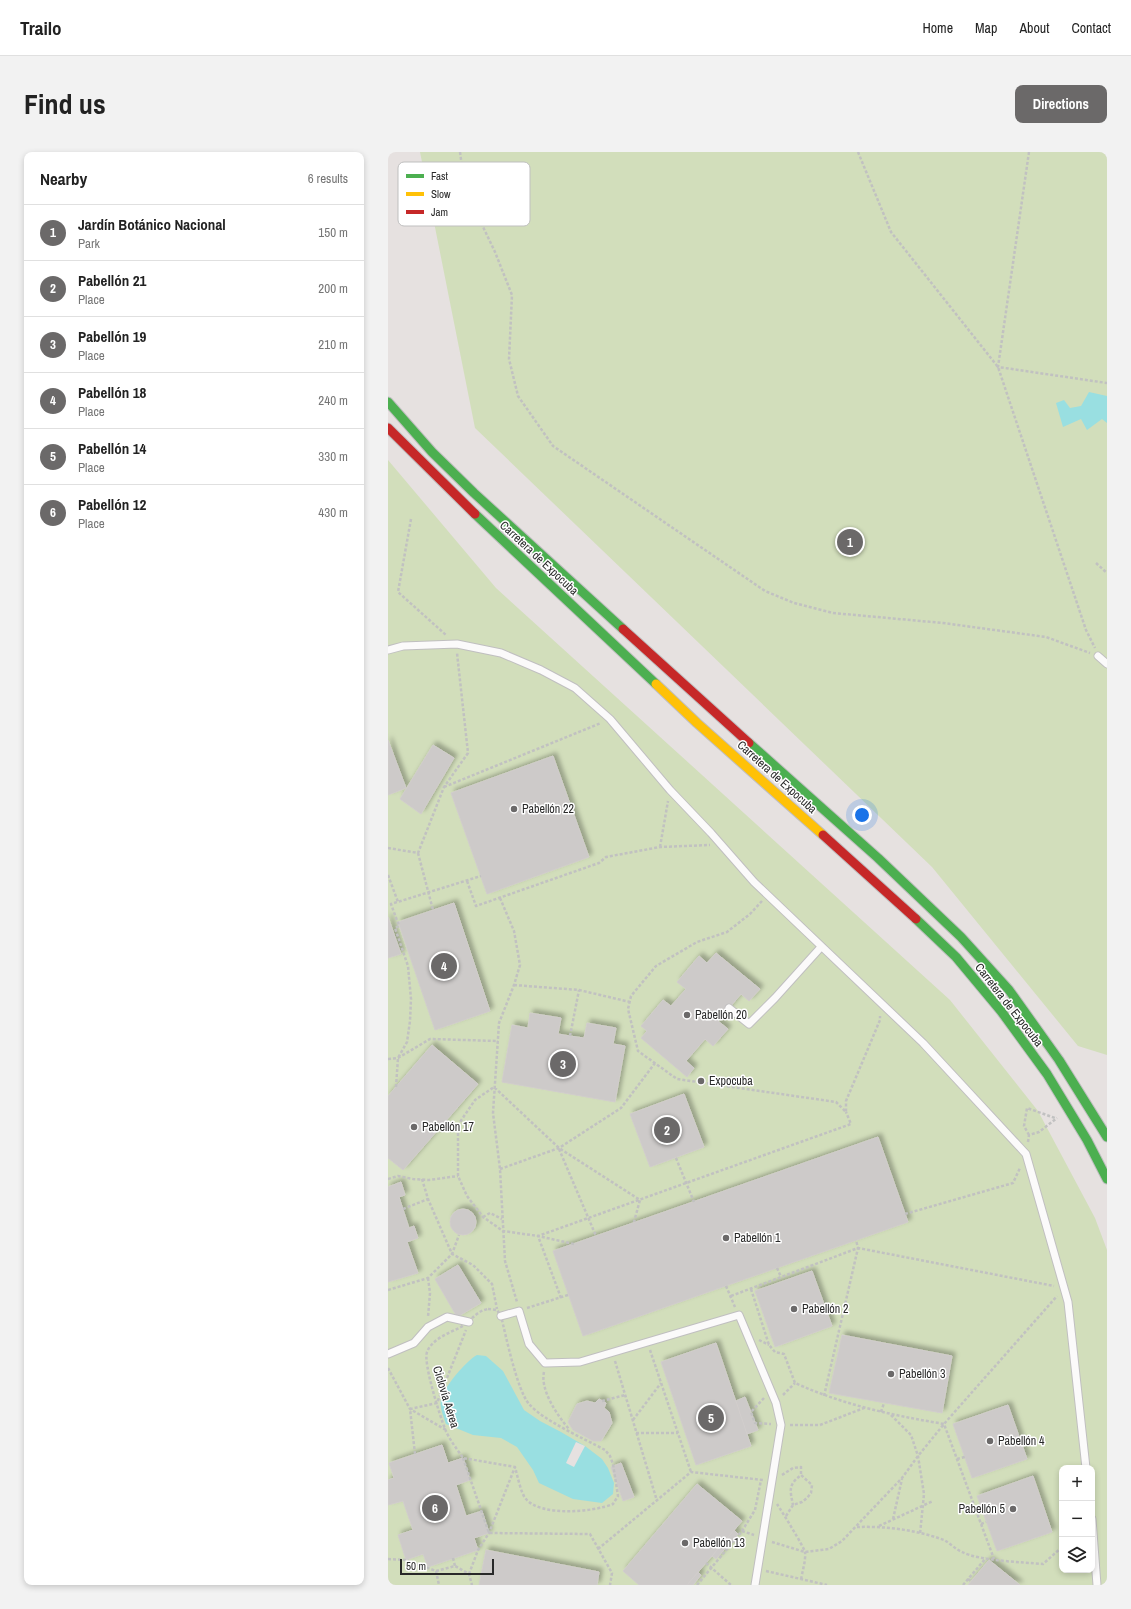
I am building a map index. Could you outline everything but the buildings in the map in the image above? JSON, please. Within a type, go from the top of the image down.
[{"type":"main road","name":"Carretera de Expocuba","points":[[388,402],[432,452],[474,493],[703,702],[878,858],[961,936],[1008,990],[1060,1060],[1107,1137]]},
{"type":"main road","name":"Carretera de Expocuba","points":[[388,428],[467,507],[697,723],[901,904],[956,957],[1001,1011],[1047,1074],[1087,1140],[1107,1179]]},
{"type":"lane","points":[[388,650],[402,646],[457,644],[501,653],[541,670],[575,688],[610,719],[670,790],[722,845],[754,882],[923,1043],[1026,1154],[1068,1302],[1086,1465]]},
{"type":"lane","points":[[1098,656],[1107,664]]},
{"type":"lane","points":[[729,1008],[749,1024],[775,998],[821,947]]},
{"type":"lane","points":[[499,1313],[519,1311],[529,1344],[545,1363],[580,1362],[739,1315],[776,1403],[781,1426],[755,1585]]},
{"type":"lane","points":[[388,1354],[414,1343],[428,1327],[447,1317],[469,1322]]},
{"type":"lane","points":[[1093,1537],[1097,1585]]},
{"type":"path","points":[[460,152],[461,162]]},
{"type":"path","points":[[858,152],[891,232],[998,367],[1086,630],[1098,656]]},
{"type":"path","points":[[998,367],[1028,152]]},
{"type":"path","points":[[483,226],[495,252],[512,296],[509,359],[518,396],[553,446],[765,591],[794,603],[833,613],[943,623],[1046,637],[1098,656]]},
{"type":"path","points":[[998,367],[1107,383]]},
{"type":"path","points":[[411,520],[398,592],[457,644],[468,753],[444,787],[418,853],[434,910]]},
{"type":"path","points":[[1096,563],[1107,573]]},
{"type":"path","points":[[444,787],[610,719]]},
{"type":"path","points":[[660,847],[670,790]]},
{"type":"path","points":[[467,881],[476,906],[599,863],[606,857],[660,847],[722,845]]},
{"type":"path","points":[[388,848],[418,853]]},
{"type":"path","points":[[388,875],[398,902]]},
{"type":"path","points":[[396,1087],[398,1058],[407,1042],[411,999],[408,966],[395,928],[399,926],[391,904],[481,876]]},
{"type":"path","points":[[500,898],[514,931],[520,965],[499,1023],[494,1087],[493,1113],[500,1170],[505,1261],[519,1311],[568,1295]]},
{"type":"path","points":[[514,985],[579,990],[630,1002]]},
{"type":"path","points":[[570,1036],[579,990]]},
{"type":"path","points":[[388,1059],[398,1058],[430,1039],[498,1041]]},
{"type":"path","points":[[500,1170],[559,1148],[621,1108],[655,1063]]},
{"type":"path","points":[[494,1087],[559,1148],[640,1200]]},
{"type":"path","points":[[494,1087],[475,1100],[458,1125],[458,1176],[467,1196],[483,1217],[503,1231],[538,1236],[574,1244]]},
{"type":"path","points":[[905,1214],[1012,1183],[1026,1154],[1029,1135],[1024,1126],[1027,1108],[1056,1119]]},
{"type":"path","points":[[1029,1135],[1038,1132],[1068,1109]]},
{"type":"path","points":[[538,1236],[851,1124],[846,1112]]},
{"type":"path","points":[[559,1148],[596,1236]]},
{"type":"path","points":[[676,1158],[694,1202]]},
{"type":"path","points":[[388,1179],[398,1176],[422,1179],[458,1176]]},
{"type":"path","points":[[422,1179],[428,1199],[452,1254],[474,1265],[492,1284],[520,1386],[528,1403],[541,1414],[604,1450],[610,1456],[613,1464],[618,1496],[613,1504],[603,1508],[574,1512],[537,1507],[525,1499],[515,1467]]},
{"type":"path","points":[[402,1209],[428,1199]]},
{"type":"path","points":[[634,1222],[640,1200]]},
{"type":"path","points":[[483,1217],[490,1213],[502,1219]]},
{"type":"path","points":[[388,1290],[428,1278],[452,1254],[459,1234]]},
{"type":"path","points":[[538,1236],[561,1298]]},
{"type":"path","points":[[824,1396],[858,1248],[856,1240]]},
{"type":"path","points":[[731,1296],[858,1248],[1064,1288]]},
{"type":"path","points":[[778,1268],[781,1277]]},
{"type":"path","points":[[428,1278],[430,1293],[428,1327]]},
{"type":"path","points":[[726,1286],[739,1315]]},
{"type":"path","points":[[742,1532],[805,1552],[829,1549],[842,1541],[902,1478],[944,1424],[1064,1288]]},
{"type":"path","points":[[751,1289],[769,1345],[775,1352],[784,1354],[795,1383],[824,1396],[864,1408],[891,1415],[944,1424]]},
{"type":"path","name":"Ciclovía Aérea","points":[[489,1533],[463,1458],[446,1430],[437,1403],[426,1360],[427,1353],[432,1343],[469,1322],[480,1310],[488,1309],[499,1313]]},
{"type":"path","points":[[410,1409],[437,1403],[469,1322]]},
{"type":"path","points":[[648,1342],[691,1472]]},
{"type":"path","points":[[612,1352],[657,1501]]},
{"type":"path","points":[[545,1363],[543,1378],[544,1390],[558,1415],[571,1431]]},
{"type":"path","points":[[388,1368],[410,1409],[415,1454]]},
{"type":"path","points":[[632,1420],[661,1383]]},
{"type":"path","points":[[776,1403],[795,1383]]},
{"type":"path","points":[[771,1390],[751,1412],[755,1423],[781,1426],[820,1425],[864,1408]]},
{"type":"path","points":[[602,1401],[625,1395]]},
{"type":"path","points":[[881,1412],[884,1403]]},
{"type":"path","points":[[410,1409],[446,1430]]},
{"type":"path","points":[[891,1415],[911,1435],[918,1456],[924,1494],[920,1534]]},
{"type":"path","points":[[944,1424],[994,1559]]},
{"type":"path","points":[[636,1433],[678,1433]]},
{"type":"path","points":[[957,1459],[965,1457]]},
{"type":"path","points":[[463,1458],[515,1467]]},
{"type":"path","points":[[472,1585],[469,1574],[478,1550],[489,1533],[515,1467]]},
{"type":"path","points":[[598,1549],[691,1472],[772,1481],[793,1468],[801,1467],[801,1475],[812,1485],[811,1493],[802,1502],[793,1506],[786,1516]]},
{"type":"path","points":[[793,1506],[790,1491],[793,1481],[801,1475]]},
{"type":"path","points":[[893,1519],[902,1478]]},
{"type":"path","points":[[697,1585],[742,1532],[755,1510],[761,1480]]},
{"type":"path","points":[[879,1526],[933,1501]]},
{"type":"path","points":[[776,1503],[786,1516],[805,1552],[801,1580]]},
{"type":"path","points":[[981,1524],[986,1522]]},
{"type":"path","points":[[856,1527],[879,1526],[920,1534],[945,1541],[962,1552],[994,1559],[1043,1564],[1059,1550]]},
{"type":"path","points":[[489,1533],[590,1534],[612,1573],[610,1585]]},
{"type":"path","points":[[453,1558],[455,1566]]},
{"type":"path","points":[[963,1585],[986,1558]]},
{"type":"path","points":[[388,1559],[406,1560],[436,1571],[455,1566],[469,1574]]},
{"type":"path","points":[[706,1563],[731,1585]]},
{"type":"path","points":[[757,1569],[827,1585]]},
{"type":"path","points":[[436,1571],[439,1585]]},
{"type":"green space","points":[[420,152],[1107,152],[1107,1055],[1078,1046],[932,867],[475,428],[435,226],[530,226],[530,162],[422,162]]},
{"type":"green space","name":"Expocuba","points":[[388,460],[496,588],[950,1000],[1038,1111],[1095,1218],[1107,1250],[1107,1585],[388,1585]]},
{"type":"water","points":[[1089,392],[1107,396],[1107,423],[1102,419],[1087,430],[1081,419],[1063,427],[1056,403],[1064,400],[1070,408],[1081,406]]},
{"type":"water","points":[[477,1355],[486,1356],[503,1371],[524,1410],[540,1421],[585,1446],[602,1459],[608,1468],[614,1483],[613,1494],[602,1503],[573,1499],[539,1483],[533,1470],[517,1447],[501,1438],[473,1435],[446,1424],[441,1405],[443,1394],[456,1375],[472,1358]]},
{"type":"pier","points":[[576,1442],[585,1446],[574,1467],[566,1463]]},
{"type":"traffic: fast","points":[[388,402],[432,452],[474,493],[623,629]]},
{"type":"traffic: fast","points":[[475,514],[656,684]]},
{"type":"traffic: fast","points":[[749,743],[878,858],[961,937],[1009,990],[1059,1060],[1107,1137]]},
{"type":"traffic: fast","points":[[916,919],[956,957],[1001,1011],[1047,1074],[1087,1140],[1107,1179]]},
{"type":"traffic: slow","points":[[656,684],[697,723],[823,835]]},
{"type":"traffic: jam","points":[[388,428],[475,514]]},
{"type":"traffic: jam","points":[[623,629],[749,743]]},
{"type":"traffic: jam","points":[[823,835],[916,919]]},
{"type":"place","name":"Jardín Botánico Nacional","points":[[850,542]]},
{"type":"place","name":"Pabellón 22","points":[[514,809]]},
{"type":"place","name":"Pabellón 18","points":[[444,966]]},
{"type":"place","name":"Pabellón 20","points":[[687,1015]]},
{"type":"place","name":"Pabellón 19","points":[[563,1064]]},
{"type":"place","name":"Expocuba","points":[[701,1081]]},
{"type":"place","name":"Pabellón 17","points":[[414,1127]]},
{"type":"place","name":"Pabellón 21","points":[[667,1130]]},
{"type":"place","name":"Pabellón 1","points":[[726,1238]]},
{"type":"place","name":"Pabellón 2","points":[[794,1309]]},
{"type":"place","name":"Pabellón 3","points":[[891,1374]]},
{"type":"place","name":"Pabellón 14","points":[[711,1418]]},
{"type":"place","name":"Pabellón 4","points":[[990,1441]]},
{"type":"place","name":"Pabellón 12","points":[[435,1508]]},
{"type":"place","name":"Pabellón 5","points":[[1013,1509]]},
{"type":"place","name":"Pabellón 13","points":[[685,1543]]}]
